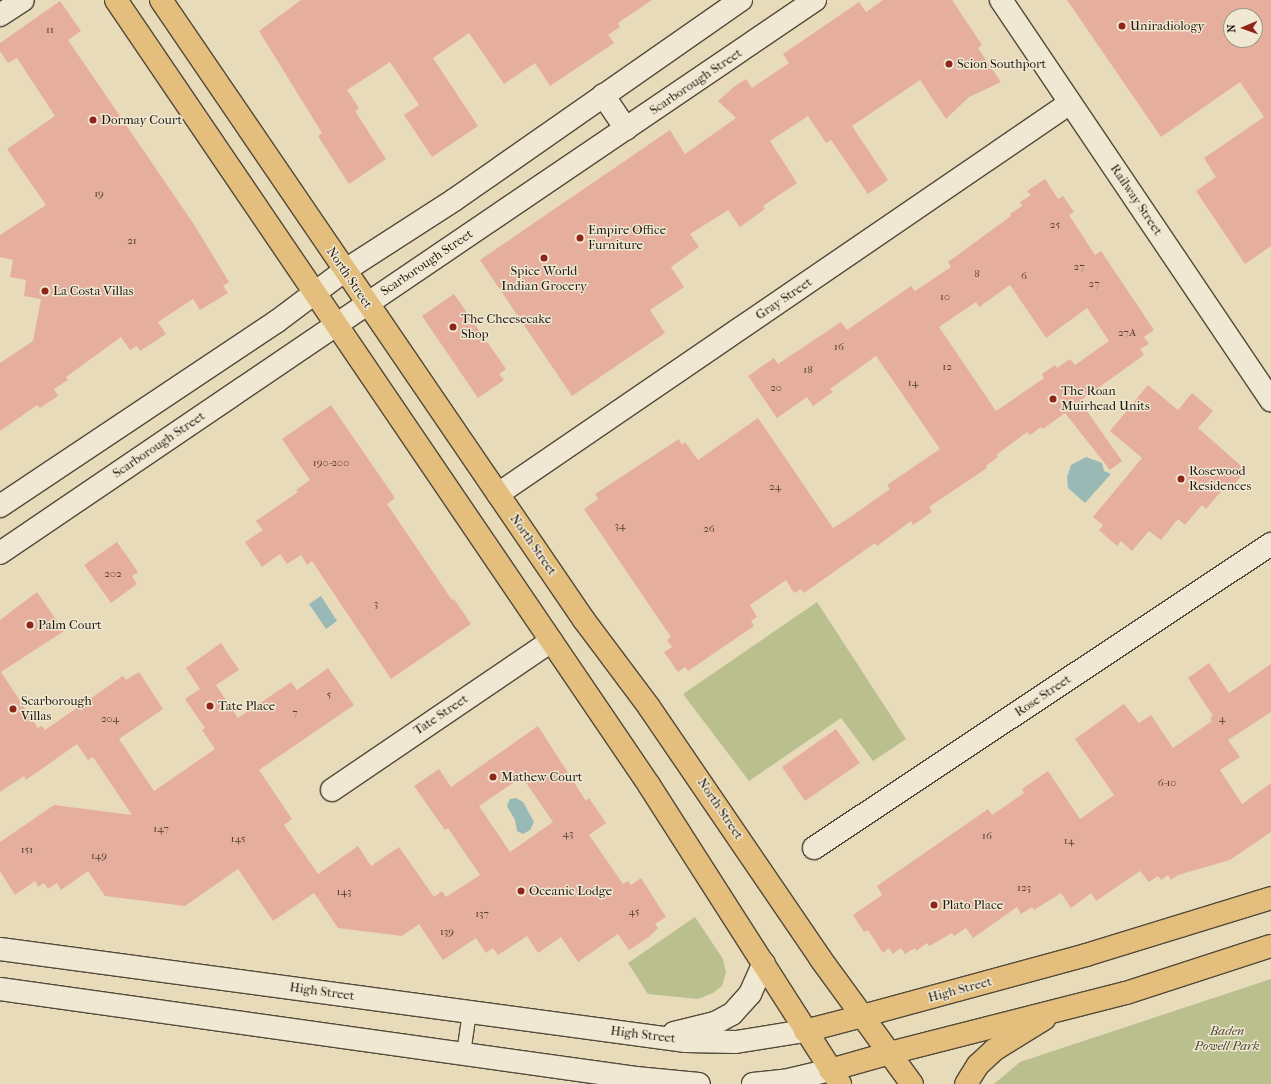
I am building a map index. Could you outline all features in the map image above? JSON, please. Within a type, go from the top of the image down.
[{"type":"main road","points":[[0,15],[23,0]]},
{"type":"main road","points":[[116,0],[335,325],[649,785],[764,963],[805,1032],[835,1077]]},
{"type":"main road","name":"North Street","points":[[161,0],[344,271],[584,620],[650,707],[862,1016],[912,1084]]},
{"type":"main road","points":[[0,506],[314,293],[344,271],[454,200],[741,0]]},
{"type":"main road","name":"Scarborough Street","points":[[2,548],[367,304],[815,0]]},
{"type":"main road","name":"Railway Street","points":[[1001,0],[1271,400]]},
{"type":"main road","points":[[603,95],[626,129]]},
{"type":"main road","name":"Gray Street","points":[[498,494],[1070,103]]},
{"type":"main road","name":"Rose Street","points":[[814,848],[1271,544]]},
{"type":"main road","name":"Tate Street","points":[[332,790],[551,641]]},
{"type":"main road","name":"High Street","points":[[0,949],[658,1037],[736,1042],[805,1032],[1086,955],[1271,898]]},
{"type":"main road","points":[[753,1084],[835,1077],[890,1053],[1126,993],[1271,946]]},
{"type":"main road","points":[[658,1037],[715,1023],[732,1014],[750,994],[764,963]]},
{"type":"main road","points":[[0,989],[636,1078],[699,1084]]},
{"type":"main road","points":[[966,1084],[978,1065],[994,1050],[1059,1009]]},
{"type":"lane","points":[[463,1053],[469,1012]]},
{"type":"green space","points":[[817,602],[906,739],[873,761],[841,718],[749,781],[683,694]]},
{"type":"green space","points":[[695,917],[723,959],[726,973],[722,986],[713,993],[698,999],[648,994],[628,963]]},
{"type":"green space","name":"Baden Powell Park","points":[[1271,979],[1271,1084],[994,1084],[1020,1062]]},
{"type":"water","points":[[1086,457],[1102,463],[1104,471],[1111,474],[1085,503],[1068,488],[1067,477],[1071,465]]},
{"type":"water","points":[[321,596],[337,621],[326,629],[309,604]]},
{"type":"water","points":[[516,798],[523,802],[534,822],[530,830],[523,834],[517,831],[515,820],[507,806],[510,799]]},
{"type":"building","points":[[301,0],[652,0],[618,23],[620,27],[608,35],[614,43],[550,86],[535,63],[504,84],[469,33],[433,58],[478,126],[432,157],[404,115],[419,105],[390,62],[347,90],[359,108],[355,111],[386,159],[349,184],[318,136],[322,133],[259,31]]},
{"type":"building","points":[[883,0],[952,0],[982,45],[978,48],[1001,82],[969,97],[946,119],[920,80],[852,126],[888,180],[868,194],[831,140],[826,143],[808,116],[770,141],[797,183],[763,206],[765,209],[740,227],[728,210],[690,234],[699,247],[671,267],[684,287],[650,310],[665,333],[572,396],[480,260],[670,130],[685,154],[736,118],[718,101],[735,86],[746,79],[752,88],[789,63],[783,54],[859,2],[866,12]]},
{"type":"building","points":[[1067,0],[1271,0],[1271,246],[1245,264],[1196,191],[1216,177],[1204,158],[1264,117],[1240,82],[1161,137]]},
{"type":"building","points":[[60,1],[81,31],[68,40],[193,223],[229,282],[223,286],[228,293],[200,310],[193,299],[158,322],[166,334],[140,351],[137,346],[130,350],[121,337],[66,377],[68,380],[54,389],[58,396],[40,408],[37,405],[0,431],[0,363],[33,341],[41,299],[24,296],[26,280],[10,277],[13,260],[0,257],[0,235],[46,205],[7,149],[55,116],[17,58],[8,63],[0,51],[0,43]]},
{"type":"building","points":[[1045,179],[1058,199],[1063,196],[1074,212],[1069,215],[1095,255],[1101,251],[1154,330],[1144,337],[1149,344],[1140,349],[1144,355],[1080,401],[1122,461],[1110,470],[1065,413],[1043,429],[1041,427],[1030,435],[1027,432],[996,455],[998,457],[986,466],[987,468],[929,507],[932,512],[913,525],[911,521],[877,546],[875,543],[804,593],[801,589],[794,593],[786,580],[750,605],[757,617],[751,621],[754,626],[688,671],[685,667],[678,672],[664,652],[672,647],[667,640],[671,637],[584,509],[598,499],[595,494],[679,439],[682,445],[685,442],[698,460],[758,418],[833,528],[890,489],[887,485],[940,449],[876,356],[830,389],[833,392],[813,406],[807,397],[777,418],[748,376],[774,358],[778,364],[841,322],[847,330],[911,286],[915,291],[951,267],[948,262],[1011,216],[1010,214],[1022,206],[1020,202],[1031,195],[1027,191]],"holes":[[[1010,285],[1046,338],[1087,308],[1109,341],[1075,365],[1070,359],[1057,368],[1055,365],[1042,374],[1044,378],[996,411],[939,327],[976,302],[979,307]]]},
{"type":"building","points":[[454,294],[506,369],[499,374],[504,380],[478,398],[422,316]]},
{"type":"building","name":"Rosewood Residences","points":[[1148,385],[1178,410],[1192,393],[1213,411],[1198,428],[1246,470],[1229,491],[1224,488],[1206,509],[1202,505],[1185,525],[1178,519],[1161,540],[1149,531],[1132,551],[1121,541],[1117,546],[1099,530],[1103,525],[1093,517],[1142,458],[1110,431]]},
{"type":"building","points":[[331,405],[395,498],[387,504],[452,600],[454,599],[471,624],[391,679],[312,561],[307,565],[301,555],[287,564],[280,554],[262,567],[245,542],[263,530],[256,521],[298,492],[296,490],[310,480],[282,439]]},
{"type":"building","points":[[117,542],[138,572],[132,576],[137,584],[111,603],[84,565]]},
{"type":"building","points":[[37,592],[64,631],[1,672],[38,728],[42,726],[45,730],[123,676],[126,680],[139,672],[163,709],[119,739],[154,791],[215,749],[202,730],[205,728],[185,699],[200,689],[186,668],[221,643],[239,670],[216,685],[238,718],[291,682],[297,690],[328,668],[354,705],[259,770],[292,819],[284,825],[318,874],[358,846],[371,866],[399,847],[434,897],[442,891],[446,897],[480,875],[448,828],[445,830],[414,786],[439,769],[451,787],[538,726],[586,801],[589,798],[606,823],[589,835],[623,884],[628,881],[631,885],[641,878],[666,917],[655,924],[658,928],[649,937],[629,950],[618,934],[578,962],[561,937],[538,953],[527,936],[498,955],[493,948],[486,953],[476,938],[443,960],[419,924],[402,936],[338,928],[314,893],[273,921],[238,869],[185,906],[105,896],[88,871],[61,890],[57,883],[48,889],[44,883],[38,887],[35,881],[15,895],[0,871],[0,842],[54,805],[132,815],[93,757],[88,760],[77,744],[26,780],[24,776],[0,792],[0,620]],"holes":[[[522,777],[553,822],[510,852],[479,806]]]},
{"type":"building","points":[[1209,663],[1229,693],[1271,664],[1271,712],[1228,740],[1240,757],[1220,770],[1242,804],[1271,783],[1271,832],[1230,860],[1178,875],[1171,880],[1168,875],[1161,880],[1158,876],[1149,882],[1140,871],[1096,901],[1091,893],[1071,908],[1061,893],[1034,910],[1032,907],[1021,914],[1017,907],[973,938],[966,928],[954,936],[952,933],[929,946],[927,943],[916,951],[915,948],[905,954],[901,948],[893,954],[889,948],[883,953],[868,930],[864,932],[853,915],[882,895],[877,886],[988,809],[992,815],[1024,793],[1022,789],[1048,771],[1080,819],[1114,795],[1075,739],[1124,704],[1139,723],[1151,715],[1173,748],[1212,721],[1210,718],[1213,716],[1188,678]]},
{"type":"building","points":[[836,729],[860,763],[805,801],[782,767]]},
{"type":"place","name":"Uniradiology","points":[[1122,26]]},
{"type":"place","name":"Scion Southport","points":[[949,64]]},
{"type":"place","name":"Dormay Court","points":[[93,120]]},
{"type":"place","name":"Empire Office Furniture","points":[[580,238]]},
{"type":"place","name":"Spice World Indian Grocery","points":[[544,258]]},
{"type":"place","name":"La Costa Villas","points":[[45,291]]},
{"type":"place","name":"The Cheesecake Shop","points":[[453,327]]},
{"type":"place","name":"The Roan Muirhead Units","points":[[1053,399]]},
{"type":"place","name":"Rosewood Residences","points":[[1181,479]]},
{"type":"place","name":"Palm Court","points":[[30,625]]},
{"type":"place","name":"Tate Place","points":[[210,706]]},
{"type":"place","name":"Scarborough Villas","points":[[13,709]]},
{"type":"place","name":"Mathew Court","points":[[493,777]]},
{"type":"place","name":"Oceanic Lodge","points":[[521,891]]},
{"type":"place","name":"Plato Place","points":[[934,905]]}]
